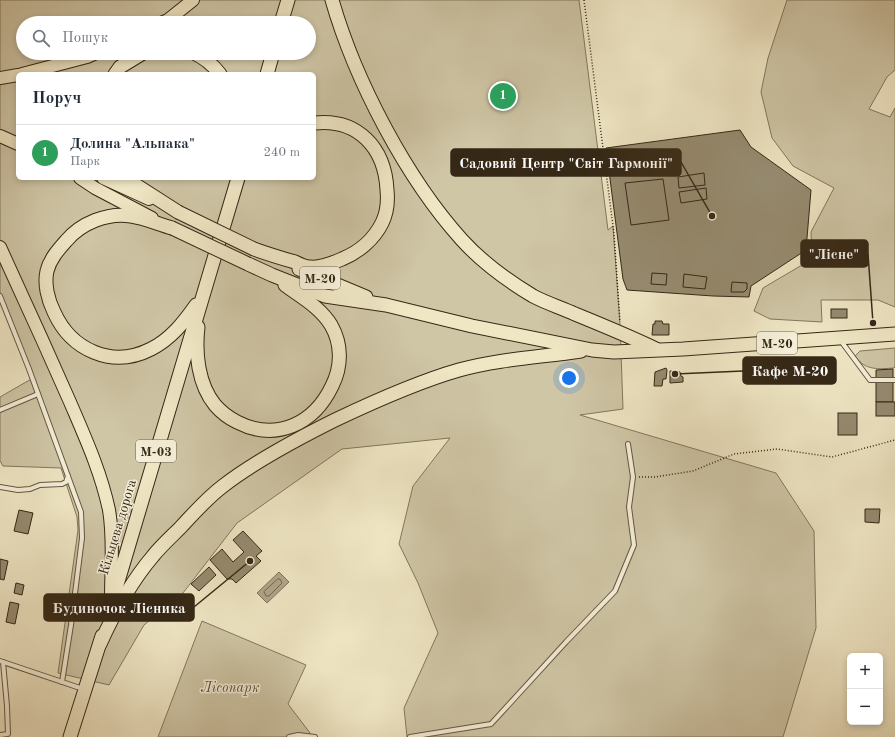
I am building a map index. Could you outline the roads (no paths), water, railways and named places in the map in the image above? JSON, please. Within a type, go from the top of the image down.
[{"type":"highway","points":[[283,16],[288,0]]},
{"type":"highway","points":[[332,0],[340,26],[359,74],[385,127],[421,187],[462,241],[495,270],[534,296],[659,350]]},
{"type":"highway","points":[[117,72],[120,67],[132,60]]},
{"type":"highway","points":[[207,60],[218,72]]},
{"type":"highway","points":[[268,72],[271,60]]},
{"type":"highway","points":[[254,249],[310,267],[324,265],[348,257],[362,247],[382,222],[386,209],[387,177],[377,150],[367,139],[356,131],[336,124],[316,123]]},
{"type":"highway","points":[[128,180],[178,212]]},
{"type":"highway","name":"Кільцева дорога","points":[[70,736],[100,644],[202,297],[238,181]]},
{"type":"highway","name":"М-20","points":[[178,212],[254,249],[386,305]]},
{"type":"highway","points":[[172,228],[130,216],[117,215],[87,224],[72,233],[50,260],[46,279],[50,304],[58,320],[69,336],[75,341],[97,354],[114,358],[122,358],[144,353],[165,340],[181,325],[202,297]]},
{"type":"highway","name":"М-20","points":[[172,228],[272,275],[325,296],[386,305],[472,326],[592,350],[614,352],[659,350],[839,339],[895,334]]},
{"type":"highway","points":[[202,297],[197,356],[202,380],[209,397],[216,406],[229,417],[244,425],[256,429],[270,430],[290,427],[308,418],[327,397],[337,376],[340,358],[338,340],[331,325],[319,310],[272,275]]},
{"type":"highway","points":[[100,644],[114,614],[128,590],[152,557],[200,506],[224,485],[251,466],[310,432],[357,409],[459,370],[496,362],[592,350]]},
{"type":"main road","points":[[173,16],[193,0]]},
{"type":"main road","points":[[30,72],[76,60]]},
{"type":"main road","points":[[0,78],[16,75]]},
{"type":"main road","points":[[0,136],[16,143]]},
{"type":"main road","points":[[83,180],[95,188],[172,228]]},
{"type":"main road","points":[[107,180],[178,212]]},
{"type":"main road","points":[[0,248],[54,366],[92,454],[100,478],[106,498],[111,525],[111,604]]},
{"type":"lane","points":[[0,296],[82,512],[82,538],[62,682]]},
{"type":"lane","points":[[839,339],[870,380],[895,380]]},
{"type":"lane","points":[[0,410],[38,394]]},
{"type":"lane","points":[[410,737],[491,724],[615,591],[634,545],[629,507],[633,477],[628,444]]},
{"type":"lane","points":[[0,487],[18,490],[40,485],[62,484],[66,482],[68,475]]},
{"type":"lane","points":[[0,735],[8,735],[7,706],[1,662],[85,689]]},
{"type":"lane","points":[[288,737],[298,735],[314,737]]},
{"type":"water","points":[[279,572],[289,582],[267,603],[257,593]]},
{"type":"place","name":"Долина \"Альпака\"","points":[[503,96]]},
{"type":"place","name":"Садовий Центр \"Світ Гармонії\"","points":[[712,216]]},
{"type":"place","name":"\"Лісне\"","points":[[873,323]]},
{"type":"place","name":"Кафе М-20","points":[[675,374]]},
{"type":"place","name":"Будиночок Лісника","points":[[250,561]]},
{"type":"park label","name":"Лісопарк","points":[[230,687]]}]
